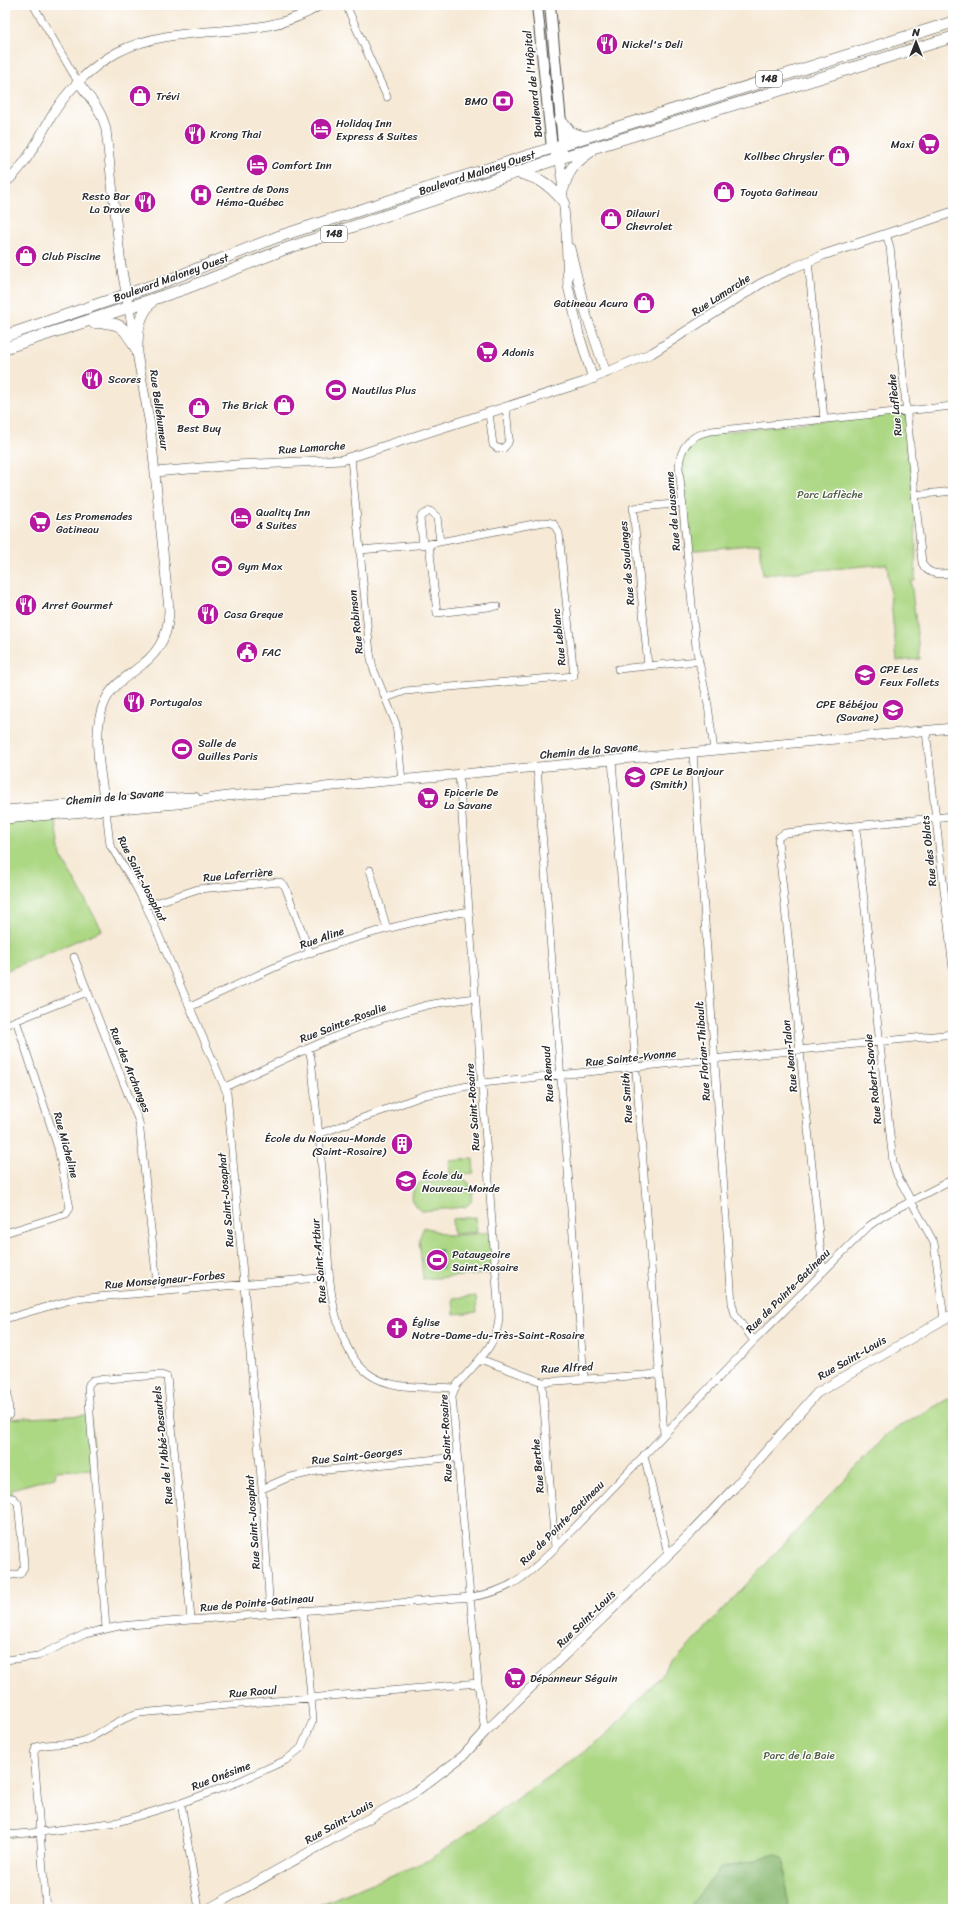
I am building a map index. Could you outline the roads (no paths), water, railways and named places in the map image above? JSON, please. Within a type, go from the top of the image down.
[{"type":"main road","name":"Boulevard de l'Hôpital","points":[[537,5],[552,148],[560,158]]},
{"type":"main road","points":[[550,5],[563,144],[560,158]]},
{"type":"main road","name":"Boulevard Maloney Ouest","points":[[5,336],[200,268],[278,237],[586,136],[953,22]]},
{"type":"main road","name":"Boulevard Maloney Ouest","points":[[5,348],[153,300],[269,255],[560,158],[953,37]]},
{"type":"main road","points":[[560,120],[571,132],[586,136]]},
{"type":"main road","points":[[563,189],[566,176],[574,164],[599,146]]},
{"type":"main road","points":[[517,173],[542,180],[564,202]]},
{"type":"main road","points":[[355,212],[359,226]]},
{"type":"main road","points":[[137,350],[140,318],[153,300]]},
{"type":"main road","points":[[80,324],[103,322],[117,324],[126,330],[137,350]]},
{"type":"street","points":[[5,183],[24,163],[56,109],[78,82],[117,53],[151,39],[174,34],[261,27],[283,22],[308,13],[320,5]]},
{"type":"street","points":[[346,5],[387,97]]},
{"type":"street","name":"Rue Bellehumeur","points":[[35,8],[78,82],[99,109],[104,119],[121,265],[147,402],[168,591],[169,619],[165,634],[156,651],[144,664],[119,682],[111,691],[102,708],[98,731],[98,745],[105,806]]},
{"type":"street","points":[[560,158],[566,233],[568,286],[579,334],[593,379]]},
{"type":"street","name":"Rue Lamarche","points":[[155,472],[252,464],[342,460],[351,458],[606,374],[652,353],[760,284],[808,261],[953,212]]},
{"type":"street","points":[[566,233],[586,314],[606,374]]},
{"type":"street","name":"Rue Laflèche","points":[[886,234],[890,247],[922,563],[929,572],[938,574],[953,573]]},
{"type":"street","points":[[808,261],[824,420]]},
{"type":"street","name":"Rue de Lausanne","points":[[714,751],[708,705],[698,661],[680,457],[684,446],[693,437],[706,432],[718,430],[953,406]]},
{"type":"street","points":[[489,413],[493,445],[497,448],[503,449],[508,444],[506,407]]},
{"type":"street","name":"Rue Robinson","points":[[351,458],[371,660],[397,730],[402,780]]},
{"type":"street","points":[[915,495],[953,491]]},
{"type":"street","name":"Rue de Soulanges","points":[[648,666],[633,508],[683,503]]},
{"type":"street","points":[[440,542],[437,517],[430,511],[422,515],[420,519],[426,544],[437,613],[497,606]]},
{"type":"street","name":"Rue Leblanc","points":[[360,550],[440,542],[544,522],[548,522],[556,526],[559,533],[574,676],[405,691],[386,698]]},
{"type":"street","points":[[618,669],[698,661]]},
{"type":"street","name":"Chemin de la Savane","points":[[5,819],[172,797],[227,796],[953,728]]},
{"type":"street","name":"Rue des Oblats","points":[[926,731],[953,969]]},
{"type":"street","name":"Rue Florian-Thibault","points":[[693,753],[732,1303],[735,1315],[754,1341]]},
{"type":"street","name":"Rue Smith","points":[[612,760],[664,1434]]},
{"type":"street","name":"Rue Renaud","points":[[537,767],[559,1076],[584,1379]]},
{"type":"street","name":"Rue Saint-Rosaire","points":[[459,775],[499,1317],[499,1325],[494,1340],[455,1388],[452,1397],[478,1683],[485,1732]]},
{"type":"street","name":"Chemin de la Savane","points":[[5,810],[105,806]]},
{"type":"street","name":"Rue Saint-Josaphat","points":[[105,806],[110,845],[134,883],[146,906],[224,1087],[228,1101],[262,1489],[270,1613]]},
{"type":"street","points":[[856,828],[953,816]]},
{"type":"street","name":"Rue Jean-Talon","points":[[823,1272],[801,1051],[778,846],[779,837],[785,833],[856,828]]},
{"type":"street","name":"Rue Robert-Savoie","points":[[856,828],[893,1162],[897,1175],[912,1200],[934,1243],[944,1319]]},
{"type":"street","points":[[370,870],[387,929]]},
{"type":"street","name":"Rue Laferrière","points":[[146,906],[198,889],[280,882],[284,886],[310,954]]},
{"type":"street","name":"Rue Aline","points":[[190,1007],[268,971],[310,954],[387,929],[427,918],[469,911]]},
{"type":"street","name":"Rue des Archanges","points":[[74,957],[139,1122],[158,1292]]},
{"type":"street","points":[[5,1025],[87,992]]},
{"type":"street","name":"Rue Sainte-Rosalie","points":[[224,1087],[338,1035],[436,1004],[476,998]]},
{"type":"street","name":"Rue Micheline","points":[[5,1233],[66,1214],[70,1208],[58,1148],[16,1020]]},
{"type":"street","name":"Rue Sainte-Yvonne","points":[[319,1134],[425,1095],[482,1083],[715,1060],[953,1034]]},
{"type":"street","name":"Rue Saint-Arthur","points":[[308,1048],[311,1058],[319,1134],[330,1277],[335,1312],[342,1334],[352,1357],[368,1374],[380,1380],[396,1385],[455,1388]]},
{"type":"street","name":"Rue de Pointe-Gatineau","points":[[5,1660],[38,1656],[78,1636],[106,1628],[191,1619],[471,1597],[498,1591],[517,1581],[533,1569],[555,1548],[754,1341],[875,1221],[953,1179]]},
{"type":"street","name":"Rue Monseigneur-Forbes","points":[[5,1319],[74,1299],[330,1277]]},
{"type":"street","name":"Rue Saint-Louis","points":[[208,1909],[414,1793],[463,1756],[485,1732],[734,1488],[817,1393],[953,1314]]},
{"type":"street","name":"Rue Alfred","points":[[480,1359],[542,1382],[659,1374]]},
{"type":"street","points":[[5,1360],[9,1414],[5,1418]]},
{"type":"street","name":"Rue de l'Abbé-Desautels","points":[[106,1628],[88,1387],[93,1380],[161,1375],[167,1377],[191,1619]]},
{"type":"street","name":"Rue Berthe","points":[[542,1382],[555,1548]]},
{"type":"street","points":[[644,1455],[668,1554]]},
{"type":"street","name":"Rue Saint-Georges","points":[[262,1489],[292,1477],[317,1471],[457,1457]]},
{"type":"street","points":[[5,1497],[13,1498],[18,1503],[24,1563],[23,1571],[20,1574],[5,1576]]},
{"type":"street","name":"Rue Onésime","points":[[5,1835],[118,1822],[181,1803],[238,1782],[286,1760],[301,1748],[313,1720],[303,1610]]},
{"type":"street","name":"Rue Raoul","points":[[41,1832],[34,1753],[36,1747],[81,1741],[105,1731],[126,1716],[139,1713],[478,1683]]},
{"type":"street","points":[[181,1803],[199,1909]]},
{"type":"street","points":[[41,1832],[46,1909]]},
{"type":"water","name":"Pataugeoire Saint-Rosaire","points":[[441,1250],[443,1268],[432,1269],[430,1251]]},
{"type":"place","name":"Nickel's Deli","points":[[607,44]]},
{"type":"place","name":"Trévi","points":[[140,96]]},
{"type":"place","name":"BMO","points":[[503,101]]},
{"type":"place","name":"Holiday Inn Express & Suites","points":[[321,129]]},
{"type":"place","name":"Krong Thai","points":[[195,134]]},
{"type":"place","name":"Maxi","points":[[929,144]]},
{"type":"place","name":"Kollbec Chrysler","points":[[839,156]]},
{"type":"place","name":"Comfort Inn","points":[[257,165]]},
{"type":"place","name":"Toyota Gatineau","points":[[724,192]]},
{"type":"place","name":"Centre de Dons Héma-Québec","points":[[201,195]]},
{"type":"place","name":"Resto Bar La Drave","points":[[145,202]]},
{"type":"place","name":"Dilawri Chevrolet","points":[[611,219]]},
{"type":"place","name":"Club Piscine","points":[[26,256]]},
{"type":"place","name":"Gatineau Acura","points":[[644,303]]},
{"type":"place","name":"Adonis","points":[[487,352]]},
{"type":"place","name":"Scores","points":[[92,379]]},
{"type":"place","name":"Nautilus Plus","points":[[336,390]]},
{"type":"place","name":"The Brick","points":[[284,405]]},
{"type":"place","name":"Best Buy","points":[[199,408]]},
{"type":"place","name":"Quality Inn & Suites","points":[[241,518]]},
{"type":"place","name":"Les Promenades Gatineau","points":[[40,522]]},
{"type":"place","name":"Gym Max","points":[[222,566]]},
{"type":"place","name":"Arret Gourmet","points":[[26,605]]},
{"type":"place","name":"Casa Greque","points":[[208,614]]},
{"type":"place","name":"FAC","points":[[247,652]]},
{"type":"place","name":"CPE Les Feux Follets","points":[[865,675]]},
{"type":"place","name":"Portugalos","points":[[134,702]]},
{"type":"place","name":"CPE Bébéjou (Savane)","points":[[893,710]]},
{"type":"place","name":"Salle de Quilles Paris","points":[[182,749]]},
{"type":"place","name":"CPE Le Bonjour (Smith)","points":[[635,777]]},
{"type":"place","name":"Epicerie De La Savane","points":[[428,798]]},
{"type":"place","name":"École du Nouveau-Monde (Saint-Rosaire)","points":[[402,1144]]},
{"type":"place","name":"École du Nouveau-Monde","points":[[406,1181]]},
{"type":"place","name":"Pataugeoire Saint-Rosaire","points":[[437,1260]]},
{"type":"place","name":"Église Notre-Dame-du-Très-Saint-Rosaire","points":[[397,1328]]},
{"type":"place","name":"Dépanneur Séguin","points":[[515,1678]]},
{"type":"park label","name":"Parc Laflèche","points":[[830,494]]},
{"type":"park label","name":"Parc de la Baie","points":[[799,1755]]}]
